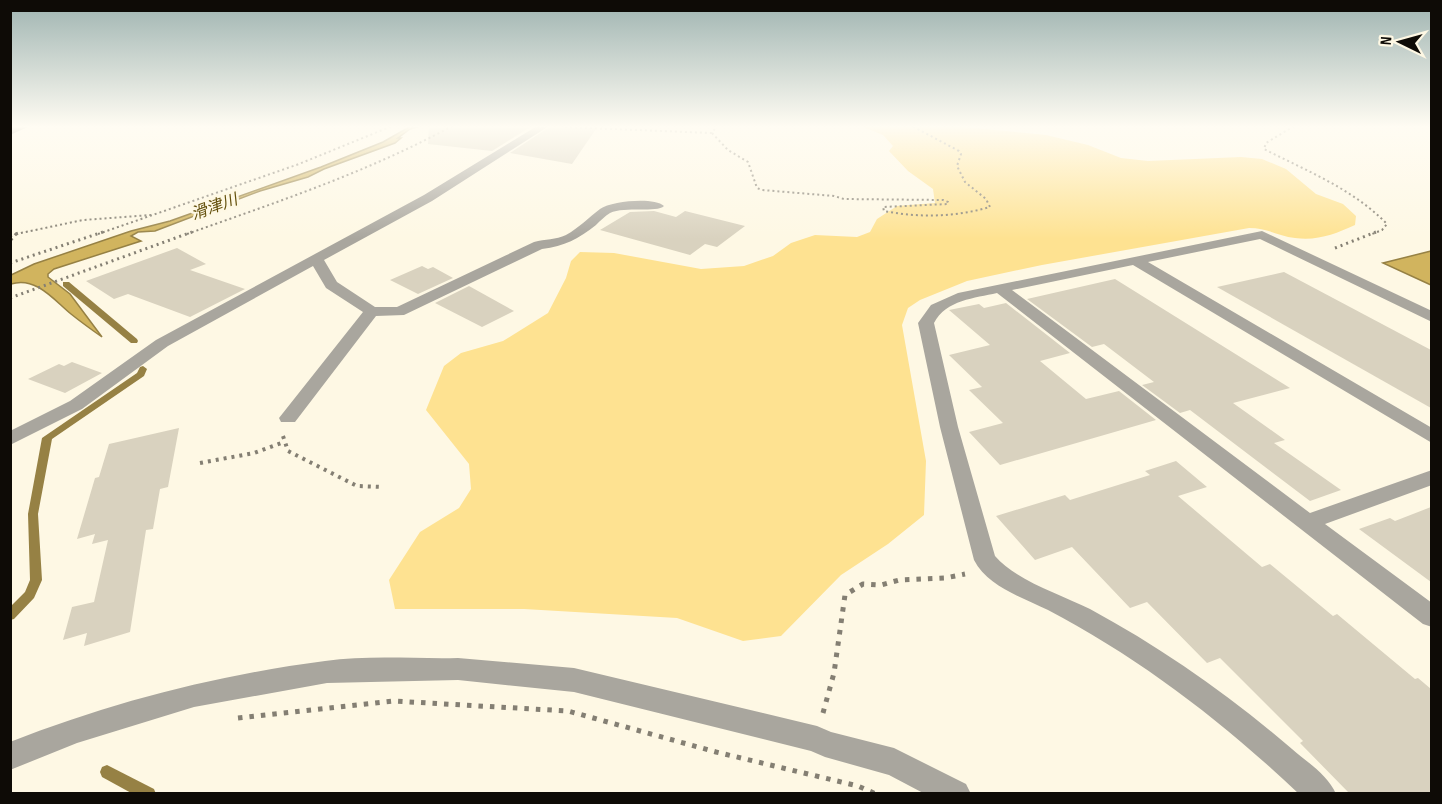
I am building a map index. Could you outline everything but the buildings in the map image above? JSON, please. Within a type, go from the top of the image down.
[{"type":"street","points":[[10,439],[76,405],[162,343],[428,198],[483,164]]},
{"type":"street","points":[[317,260],[331,285],[372,311],[399,312],[539,245],[558,243],[574,236],[607,210],[638,204],[658,206]]},
{"type":"street","points":[[1321,794],[1270,746],[1191,684],[1118,637],[999,576],[985,560],[949,427],[926,323],[931,311],[942,303],[963,296],[1262,236],[1431,317]]},
{"type":"street","points":[[1136,261],[1431,436]]},
{"type":"street","points":[[1001,289],[1431,617]]},
{"type":"street","points":[[288,418],[372,311]]},
{"type":"street","points":[[1307,522],[1431,477]]},
{"type":"street","points":[[10,756],[75,730],[194,695],[327,672],[458,669],[574,680],[817,738],[825,744],[894,762],[956,794]]},
{"type":"path","points":[[10,263],[300,164]]},
{"type":"path","points":[[10,298],[326,184],[373,164]]},
{"type":"path","points":[[749,164],[757,188],[762,190],[834,196],[844,199],[944,200],[948,202],[948,204],[936,205],[883,207],[884,211],[901,215],[952,215],[976,212],[990,207],[982,194],[966,185],[958,164]]},
{"type":"path","points":[[1291,164],[1349,194],[1379,214],[1387,224],[1382,230],[1310,258]]},
{"type":"path","points":[[10,236],[38,227],[91,219],[154,215]]},
{"type":"path","points":[[10,241],[16,234]]},
{"type":"path","points":[[288,418],[283,435],[288,451],[357,486],[382,488]]},
{"type":"path","points":[[200,463],[254,453],[284,442]]},
{"type":"path","points":[[817,738],[834,673],[845,595],[863,584],[881,585],[899,580],[945,578],[993,569]]},
{"type":"path","points":[[235,718],[393,701],[568,711],[716,752],[858,786],[876,794]]},
{"type":"shaded area","points":[[901,164],[1273,164],[1286,169],[1316,194],[1343,204],[1356,216],[1355,225],[1319,238],[1289,237],[1262,229],[1249,228],[1042,265],[967,281],[920,300],[908,308],[902,325],[926,461],[924,515],[888,544],[841,575],[781,636],[743,641],[677,618],[524,609],[395,609],[389,580],[420,532],[459,508],[471,489],[469,464],[426,410],[444,366],[461,353],[503,341],[548,313],[566,278],[571,261],[580,252],[614,253],[701,269],[744,266],[773,256],[791,243],[815,235],[857,237],[870,232],[877,219],[897,206],[935,203],[933,189]]},
{"type":"water","name":"滑津川","points":[[339,164],[308,177],[260,191],[155,231],[138,232],[131,236],[141,241],[54,269],[48,277],[70,294],[102,337],[36,286],[20,282],[11,284],[11,275],[34,264],[131,231],[170,221],[321,167]]},
{"type":"water","points":[[1431,251],[1431,285],[1383,263]]},
{"type":"waterway","points":[[66,284],[134,341]]},
{"type":"waterway","points":[[10,615],[30,595],[36,580],[33,514],[47,438],[141,374],[143,369]]},
{"type":"waterway","points":[[107,772],[149,794]]}]
